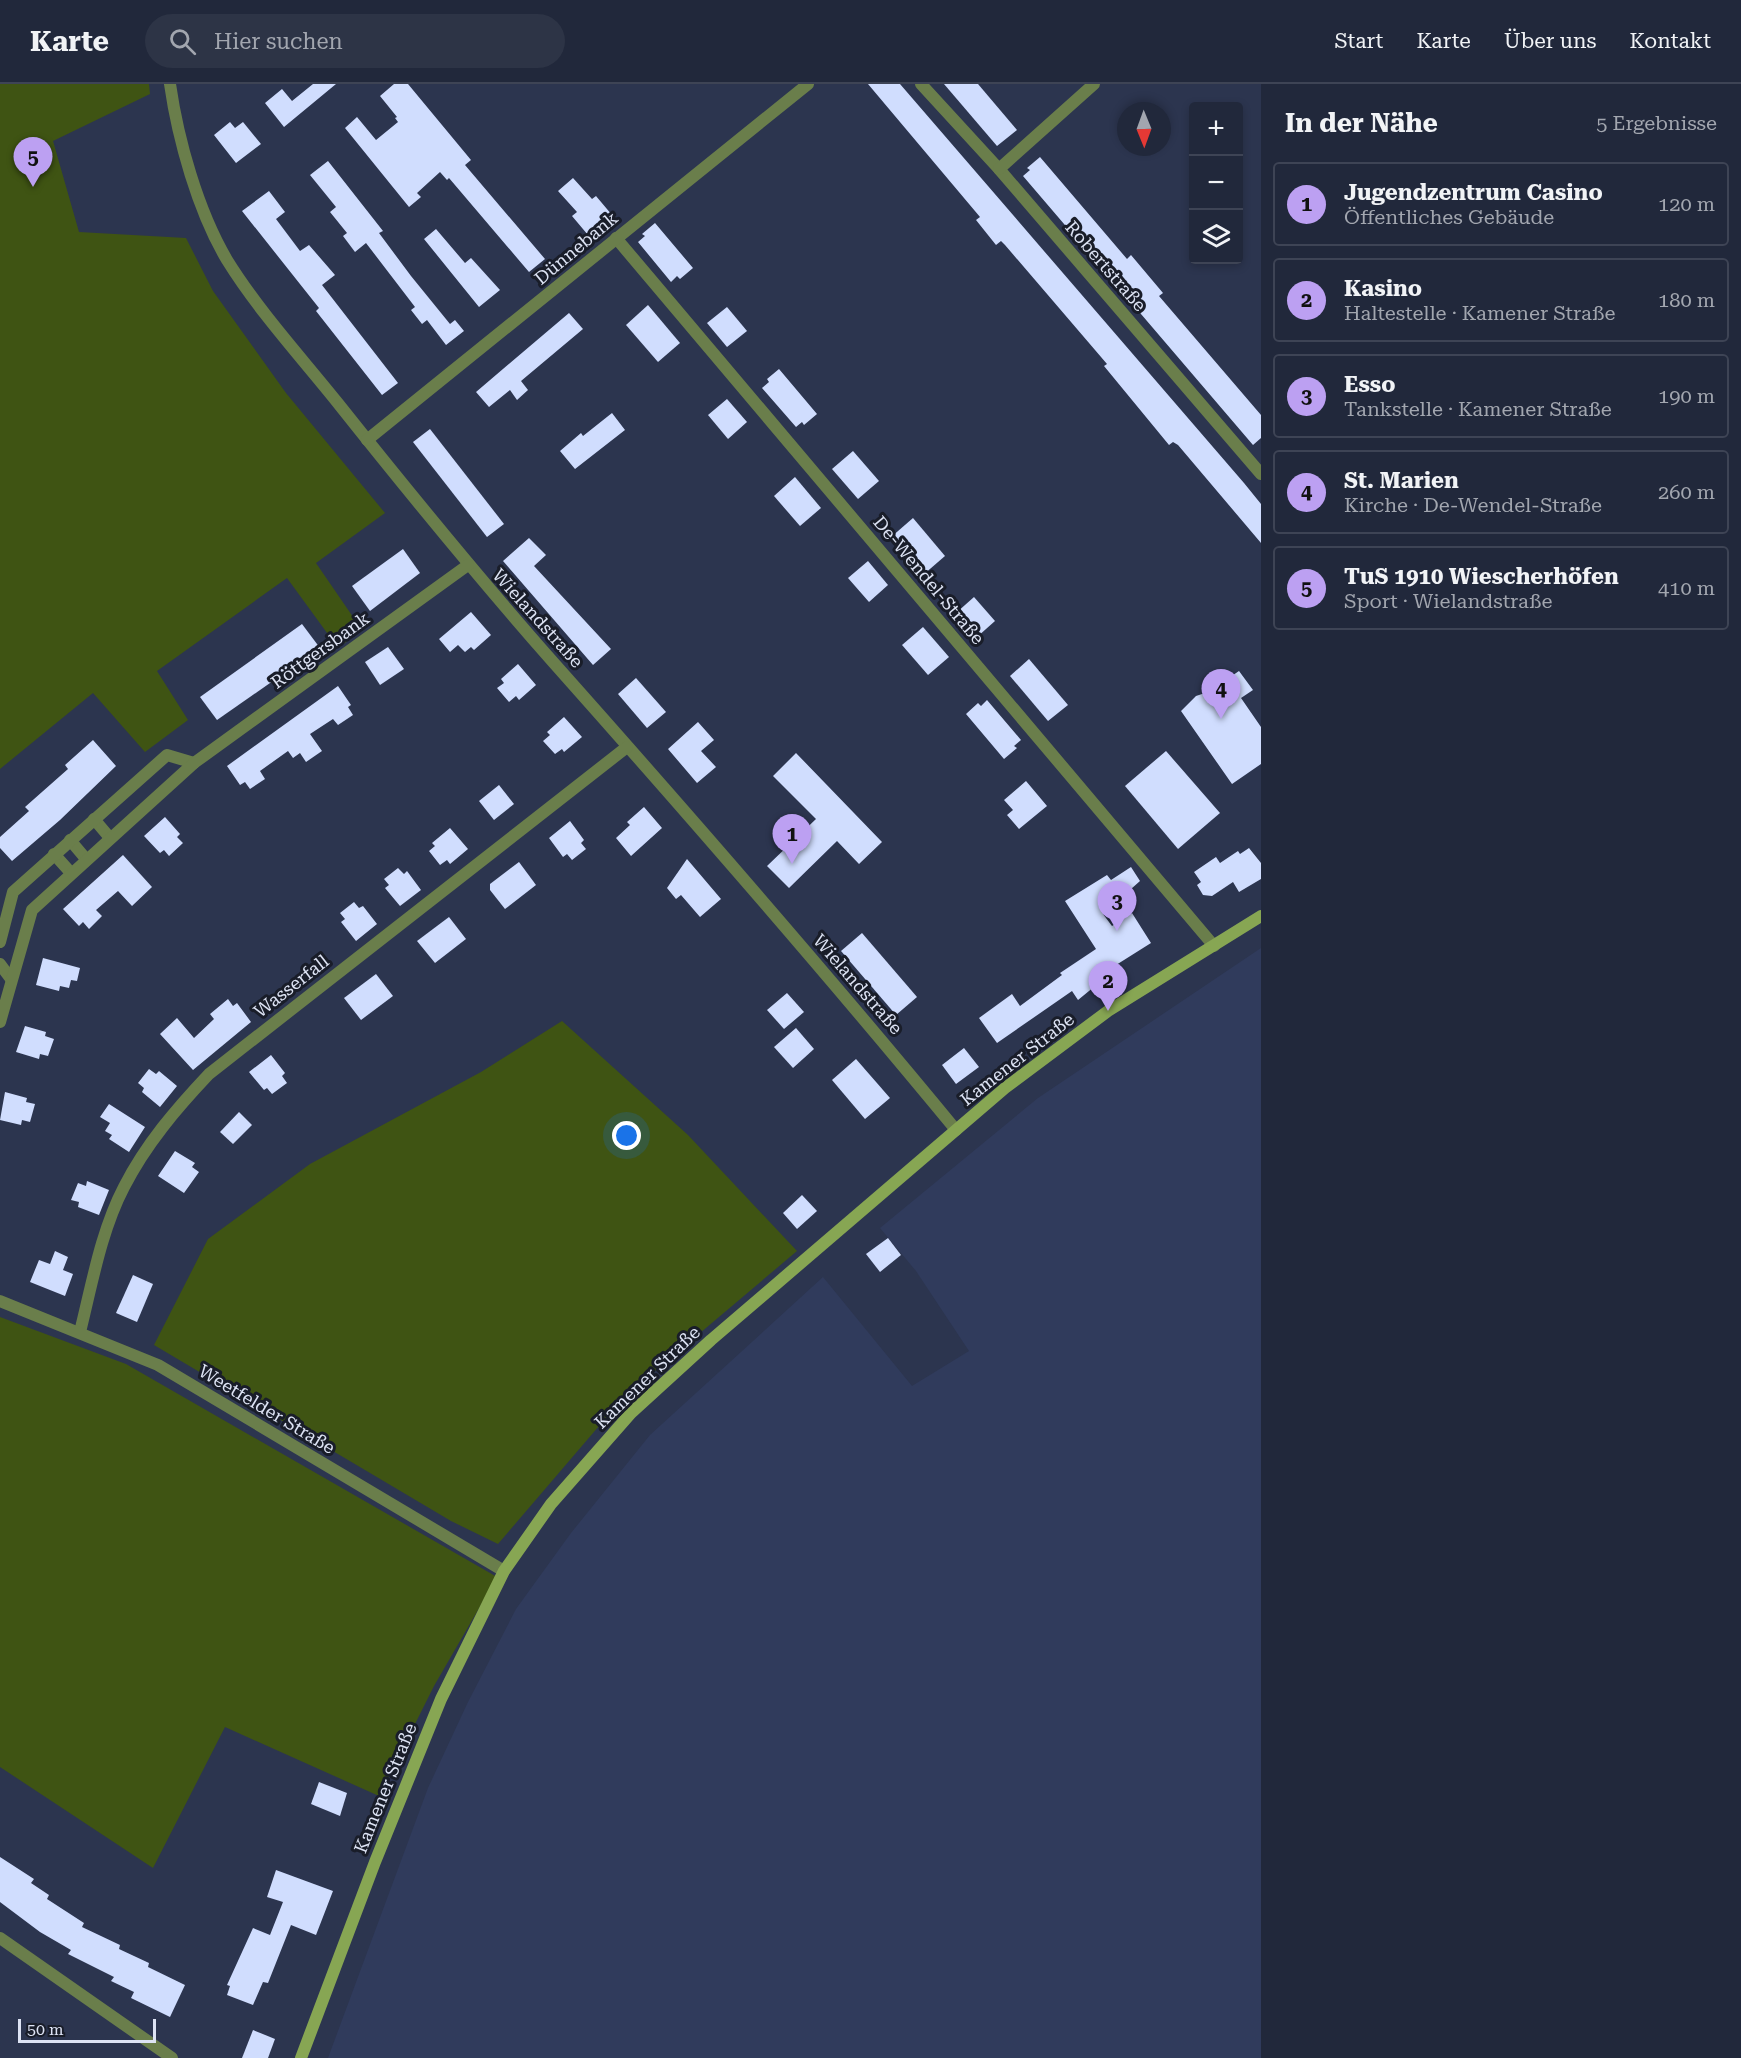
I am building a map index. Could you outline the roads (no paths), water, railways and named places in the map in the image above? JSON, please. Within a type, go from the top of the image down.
[{"type":"main road","name":"Kamener Straße","points":[[301,2058],[375,1862],[432,1721],[504,1571],[551,1504],[631,1413],[711,1340],[1032,1067],[1108,1011],[1261,916]]},
{"type":"street","name":"Wielandstraße","points":[[170,84],[179,136],[188,166],[226,259],[262,308],[468,566],[895,1054],[956,1130]]},
{"type":"street","name":"Dünnebank","points":[[367,440],[808,84]]},
{"type":"street","name":"Robertstraße","points":[[921,84],[999,169],[1261,474]]},
{"type":"street","points":[[999,169],[1094,84]]},
{"type":"street","name":"De-Wendel-Straße","points":[[616,238],[1214,946]]},
{"type":"street","name":"Röttgersbank","points":[[0,1022],[32,910],[194,763],[468,566]]},
{"type":"street","name":"Wasserfall","points":[[80,1332],[103,1241],[123,1189],[140,1158],[168,1117],[209,1074],[627,747]]},
{"type":"street","points":[[0,942],[13,892],[54,854],[167,755],[194,763]]},
{"type":"street","points":[[94,819],[110,838]]},
{"type":"street","points":[[70,840],[86,859]]},
{"type":"street","points":[[54,854],[71,873]]},
{"type":"street","points":[[0,964],[11,979]]},
{"type":"street","name":"Weetfelder Straße","points":[[0,1302],[158,1365],[504,1571]]},
{"type":"street","points":[[0,1938],[172,2058]]},
{"type":"place","name":"TuS 1910 Wiescherhöfen","points":[[33,187]]},
{"type":"place","name":"St. Marien","points":[[1221,719]]},
{"type":"place","name":"Jugendzentrum Casino","points":[[792,864]]},
{"type":"place","name":"Esso","points":[[1117,931]]},
{"type":"place","name":"Kasino","points":[[1108,1011]]}]
